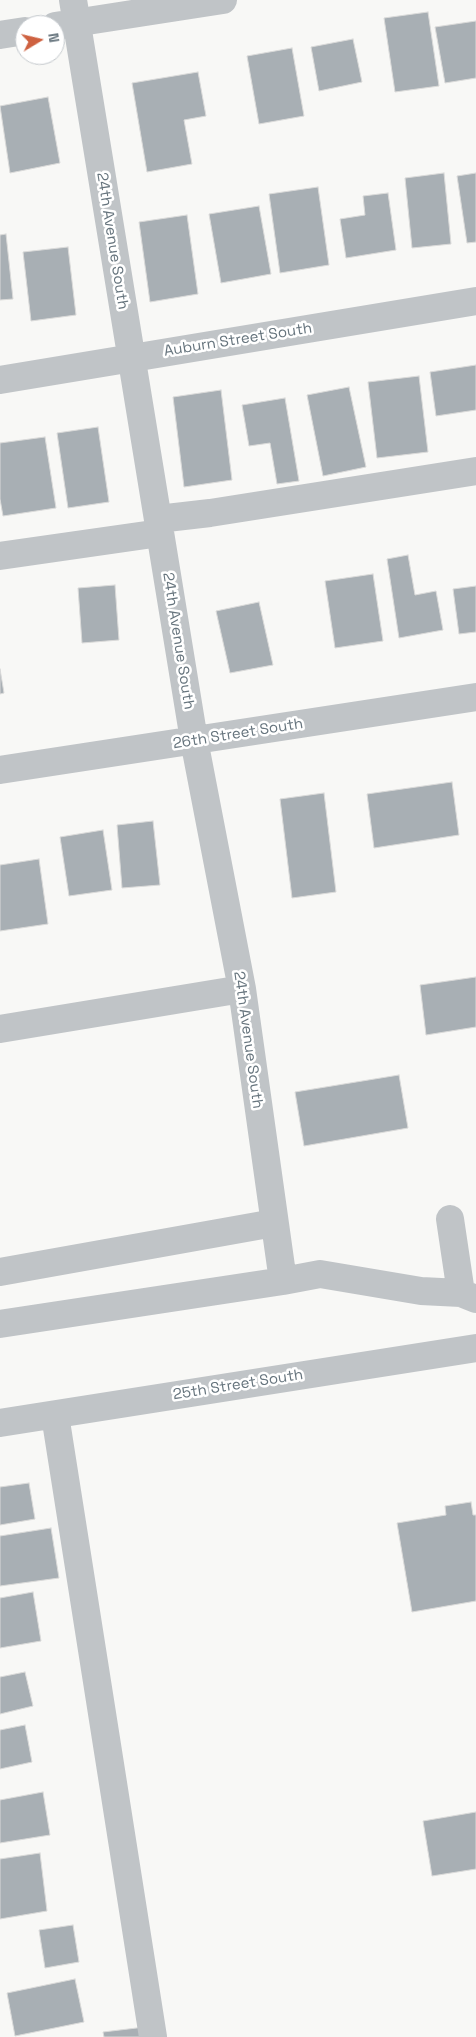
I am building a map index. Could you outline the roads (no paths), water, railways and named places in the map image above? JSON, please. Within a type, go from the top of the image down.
[{"type":"street","points":[[68,16],[223,0]]},
{"type":"street","name":"24th Avenue South","points":[[68,16],[131,358],[194,740],[242,989],[283,1281]]},
{"type":"street","points":[[0,35],[15,33]]},
{"type":"street","name":"Auburn Street South","points":[[0,380],[476,301]]},
{"type":"street","points":[[0,556],[269,505],[476,471]]},
{"type":"street","name":"26th Street South","points":[[0,770],[476,697]]},
{"type":"street","points":[[0,1029],[242,989]]},
{"type":"street","points":[[0,1324],[320,1274],[421,1291],[469,1296],[450,1219]]},
{"type":"street","points":[[0,1272],[274,1223]]},
{"type":"street","name":"25th Street South","points":[[0,1423],[476,1348]]},
{"type":"street","points":[[55,1415],[153,2037]]}]
